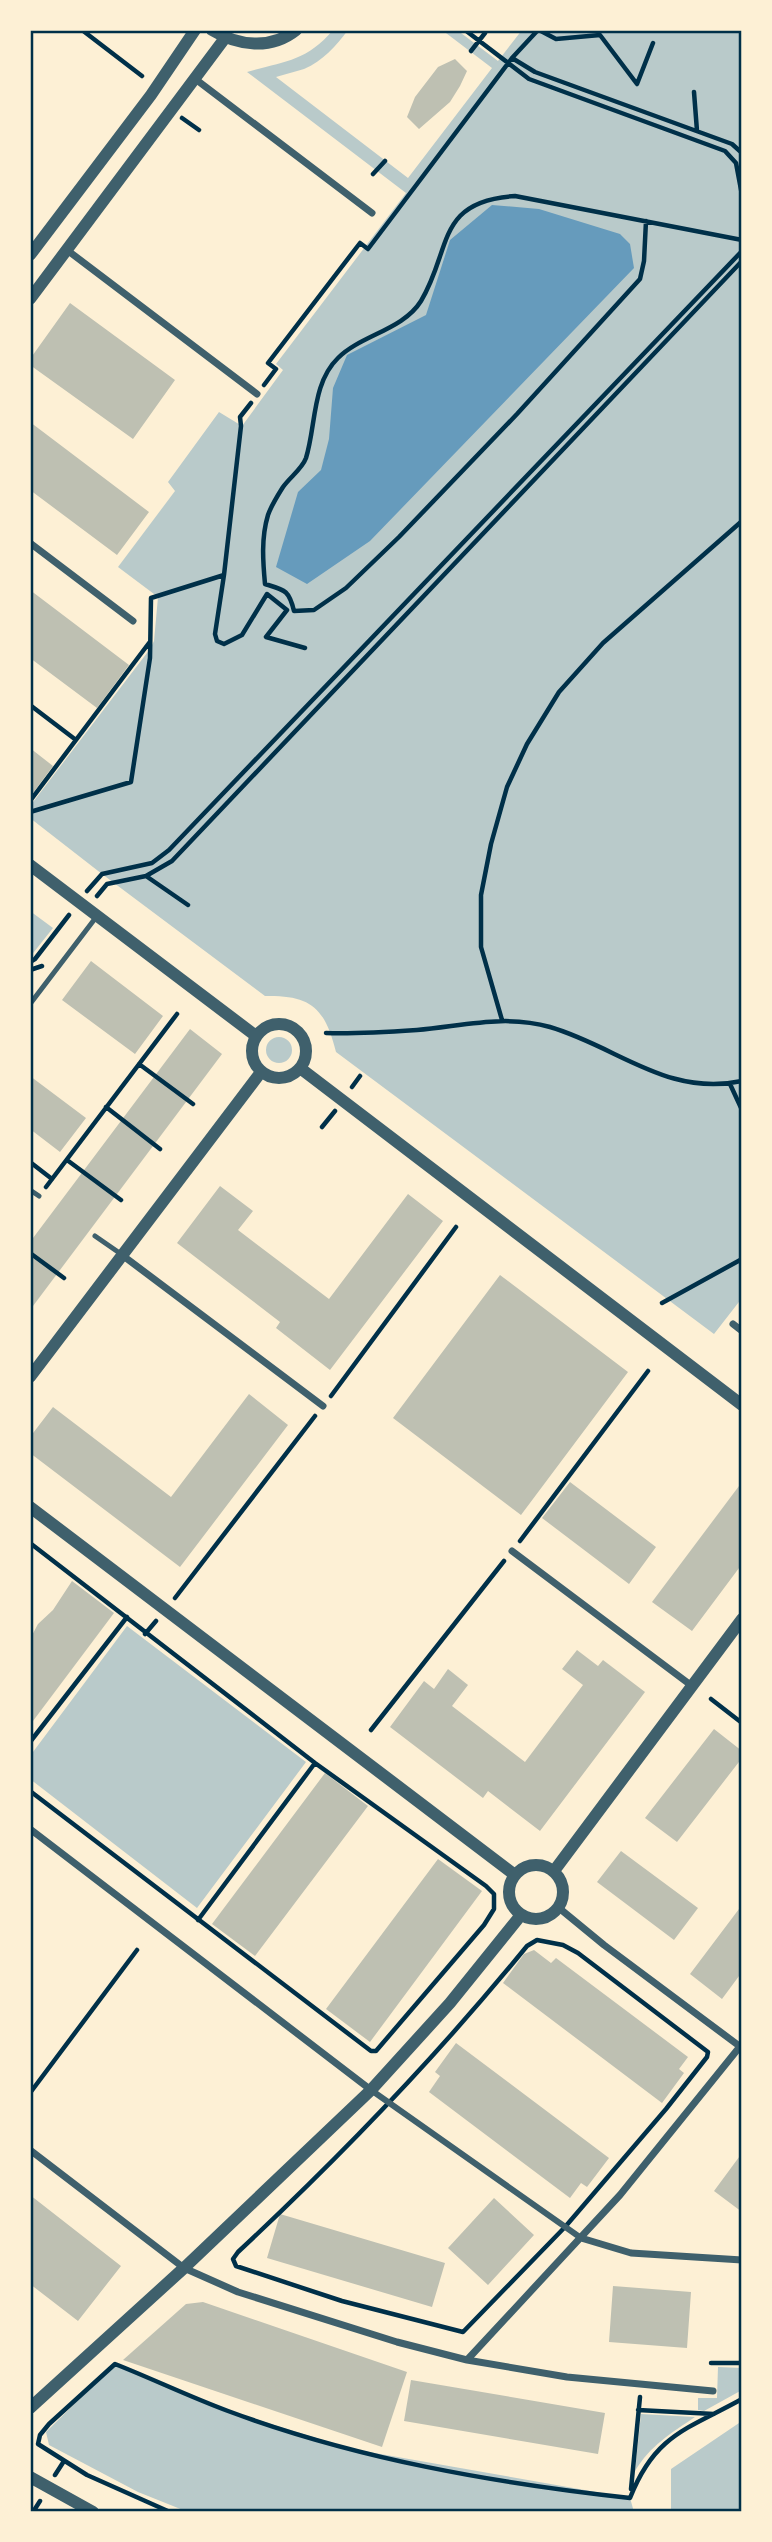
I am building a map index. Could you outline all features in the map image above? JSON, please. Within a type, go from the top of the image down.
[{"type":"street","points":[[30,255],[151,95],[195,30]]},
{"type":"street","points":[[212,30],[225,38],[247,44],[269,43],[296,30]]},
{"type":"street","points":[[30,299],[225,38]]},
{"type":"street","points":[[194,78],[372,213]]},
{"type":"street","points":[[67,250],[257,394]]},
{"type":"street","points":[[30,543],[132,621]]},
{"type":"street","points":[[30,864],[256,1036]]},
{"type":"street","points":[[282,1024],[295,1029],[304,1041],[306,1055],[300,1068],[281,1079],[261,1072],[253,1061],[251,1048],[256,1036],[267,1026],[282,1024]]},
{"type":"street","points":[[300,1068],[742,1405]]},
{"type":"street","points":[[30,1377],[261,1072]]},
{"type":"street","points":[[122,1255],[323,1406]]},
{"type":"street","points":[[733,1324],[742,1331]]},
{"type":"street","points":[[30,1507],[515,1875]]},
{"type":"street","points":[[512,1551],[692,1686]]},
{"type":"street","points":[[554,1871],[742,1619]]},
{"type":"street","points":[[30,1829],[371,2090],[580,2238],[631,2253],[742,2260]]},
{"type":"street","points":[[534,1865],[545,1866],[554,1871],[564,1889],[559,1908],[541,1919],[521,1915],[513,1907],[509,1896],[515,1875],[523,1868],[534,1865]]},
{"type":"street","points":[[467,2360],[664,2143],[741,2046],[604,1945],[559,1908]]},
{"type":"street","points":[[30,2408],[184,2268],[371,2090],[450,2003],[521,1915]]},
{"type":"street","points":[[30,2150],[184,2268],[238,2292],[397,2342],[467,2360],[567,2377],[713,2391]]},
{"type":"street","points":[[30,2477],[93,2512]]},
{"type":"lane","points":[[30,1004],[97,916]]},
{"type":"lane","points":[[30,1190],[39,1196]]},
{"type":"lane","points":[[95,1236],[122,1255]]},
{"type":"path","points":[[82,30],[142,76]]},
{"type":"path","points":[[465,30],[510,60],[535,72],[732,144],[742,153]]},
{"type":"path","points":[[305,648],[267,636],[287,610],[267,594],[242,635],[224,643],[217,640],[215,635],[224,575],[240,417],[276,369],[268,363],[360,243],[368,249],[510,60],[538,30],[556,39],[600,35],[636,84],[653,43]]},
{"type":"path","points":[[471,51],[485,33]]},
{"type":"path","points":[[510,60],[529,79],[725,151],[736,163],[742,195]]},
{"type":"path","points":[[694,92],[697,131]]},
{"type":"path","points":[[373,174],[385,161]]},
{"type":"path","points":[[646,221],[644,261],[640,279],[517,414],[355,579],[314,610],[294,611],[290,597],[284,589],[265,584],[262,554],[268,515],[283,488],[305,461],[325,375],[338,357],[408,316],[420,303],[452,224],[472,207],[491,198],[515,196],[646,221],[742,240]]},
{"type":"path","points":[[30,962],[102,874],[152,863],[169,850],[742,251]]},
{"type":"path","points":[[107,884],[146,876],[172,861],[742,261]]},
{"type":"path","points":[[502,1020],[481,947],[481,895],[491,844],[507,787],[527,744],[559,692],[603,643],[742,521]]},
{"type":"path","points":[[30,812],[131,782],[148,671],[151,598],[224,575]]},
{"type":"path","points":[[30,801],[149,642]]},
{"type":"path","points":[[30,705],[76,740]]},
{"type":"path","points":[[146,876],[188,905]]},
{"type":"path","points":[[39,1196],[177,1014]]},
{"type":"path","points":[[326,1034],[418,1030],[478,1021],[526,1021],[574,1035],[667,1078],[692,1084],[730,1084],[742,1081]]},
{"type":"path","points":[[139,1064],[193,1104]]},
{"type":"path","points":[[730,1084],[742,1110]]},
{"type":"path","points":[[106,1107],[160,1149]]},
{"type":"path","points":[[66,1160],[121,1200]]},
{"type":"path","points":[[30,1162],[52,1179]]},
{"type":"path","points":[[145,1634],[323,1406],[456,1227]]},
{"type":"path","points":[[30,1253],[64,1278]]},
{"type":"path","points":[[662,1303],[742,1259]]},
{"type":"path","points":[[30,1544],[315,1763],[486,1886],[494,1894],[494,1909],[484,1925],[376,2051],[371,2051],[30,1791]]},
{"type":"path","points":[[30,1742],[127,1617]]},
{"type":"path","points":[[711,1699],[742,1723]]},
{"type":"path","points":[[198,1920],[315,1763]]},
{"type":"path","points":[[30,2092],[137,1950]]},
{"type":"path","points":[[711,2363],[742,2363]]},
{"type":"path","points":[[170,2512],[87,2475],[38,2444],[40,2435],[49,2424],[115,2364],[229,2411],[336,2445],[458,2474],[630,2498]]},
{"type":"path","points":[[630,2498],[641,2386]]},
{"type":"path","points":[[630,2498],[636,2482],[659,2446],[685,2428],[742,2399]]},
{"type":"path","points":[[638,2410],[715,2414]]},
{"type":"shaded area","points":[[333,30],[348,30],[317,62],[304,69],[276,77],[408,178],[492,68],[442,30],[457,30],[498,61],[522,30],[742,30],[742,1298],[714,1334],[336,1052],[327,1025],[314,1007],[294,998],[265,996],[30,818],[30,806],[154,641],[158,597],[118,567],[175,491],[168,482],[219,412],[242,426],[283,370],[276,364],[406,193],[247,72],[294,59],[313,49]]},
{"type":"shaded area","points":[[30,911],[53,928],[30,957]]},
{"type":"shaded area","points":[[279,1037],[288,1041],[292,1050],[288,1059],[279,1063],[270,1059],[266,1050],[270,1041]]},
{"type":"shaded area","points":[[127,1626],[306,1762],[197,1908],[30,1779],[30,1756]]},
{"type":"shaded area","points":[[115,2364],[229,2411],[352,2449],[630,2498],[634,2512],[188,2512],[138,2492],[49,2445],[46,2432]]},
{"type":"shaded area","points":[[718,2367],[742,2368],[742,2390],[704,2411],[698,2410],[698,2398],[717,2398]]},
{"type":"shaded area","points":[[641,2414],[695,2417],[654,2447],[635,2471]]},
{"type":"shaded area","points":[[742,2421],[742,2512],[671,2512],[671,2469]]},
{"type":"water","points":[[492,205],[539,209],[620,234],[630,244],[634,268],[370,541],[307,584],[276,567],[298,492],[321,470],[329,439],[333,388],[347,355],[426,315],[450,240]]},
{"type":"building","points":[[455,59],[467,71],[460,86],[450,102],[419,129],[407,117],[415,97],[438,67]]},
{"type":"building","points":[[70,303],[175,380],[133,439],[30,365],[30,359]]},
{"type":"building","points":[[30,422],[149,512],[117,555],[30,490]]},
{"type":"building","points":[[30,590],[129,665],[97,708],[30,658]]},
{"type":"building","points":[[30,748],[53,766],[30,797]]},
{"type":"building","points":[[91,961],[163,1016],[135,1054],[62,1000]]},
{"type":"building","points":[[190,1029],[222,1054],[30,1310],[30,1242]]},
{"type":"building","points":[[30,1076],[86,1118],[60,1152],[30,1129]]},
{"type":"building","points":[[220,1186],[253,1211],[238,1230],[329,1299],[408,1194],[443,1221],[330,1370],[276,1328],[280,1322],[177,1243]]},
{"type":"building","points":[[500,1275],[628,1372],[521,1515],[393,1418]]},
{"type":"building","points":[[249,1394],[288,1425],[180,1567],[30,1453],[30,1437],[53,1407],[171,1497]]},
{"type":"building","points":[[570,1482],[656,1547],[629,1584],[542,1518]]},
{"type":"building","points":[[742,1482],[742,1564],[692,1631],[652,1602]]},
{"type":"building","points":[[72,1581],[114,1613],[30,1725],[30,1639],[38,1624],[53,1610]]},
{"type":"building","points":[[577,1650],[598,1666],[603,1660],[645,1692],[540,1831],[488,1791],[483,1798],[390,1727],[424,1681],[434,1689],[448,1669],[468,1685],[452,1706],[525,1762],[583,1685],[562,1669]]},
{"type":"building","points":[[714,1729],[742,1751],[742,1758],[677,1842],[645,1818]]},
{"type":"building","points":[[325,1773],[368,1806],[255,1956],[212,1924]]},
{"type":"building","points":[[621,1851],[698,1908],[674,1940],[597,1882]]},
{"type":"building","points":[[438,1859],[482,1891],[370,2042],[326,2009]]},
{"type":"building","points":[[742,1905],[742,1972],[722,1999],[690,1974]]},
{"type":"building","points":[[534,1950],[551,1963],[556,1958],[688,2057],[679,2069],[684,2073],[662,2103],[503,1983],[524,1954]]},
{"type":"building","points":[[456,2043],[609,2158],[587,2187],[581,2183],[570,2198],[429,2092],[440,2076],[435,2072]]},
{"type":"building","points":[[742,2153],[742,2212],[714,2191]]},
{"type":"building","points":[[30,2195],[121,2266],[78,2321],[30,2284]]},
{"type":"building","points":[[494,2198],[534,2235],[488,2285],[448,2248]]},
{"type":"building","points":[[280,2214],[445,2263],[432,2307],[267,2258]]},
{"type":"building","points":[[613,2286],[691,2292],[687,2348],[609,2342]]},
{"type":"building","points":[[203,2302],[407,2372],[382,2447],[123,2360],[186,2304]]},
{"type":"building","points":[[411,2380],[605,2413],[598,2454],[404,2421]]}]
